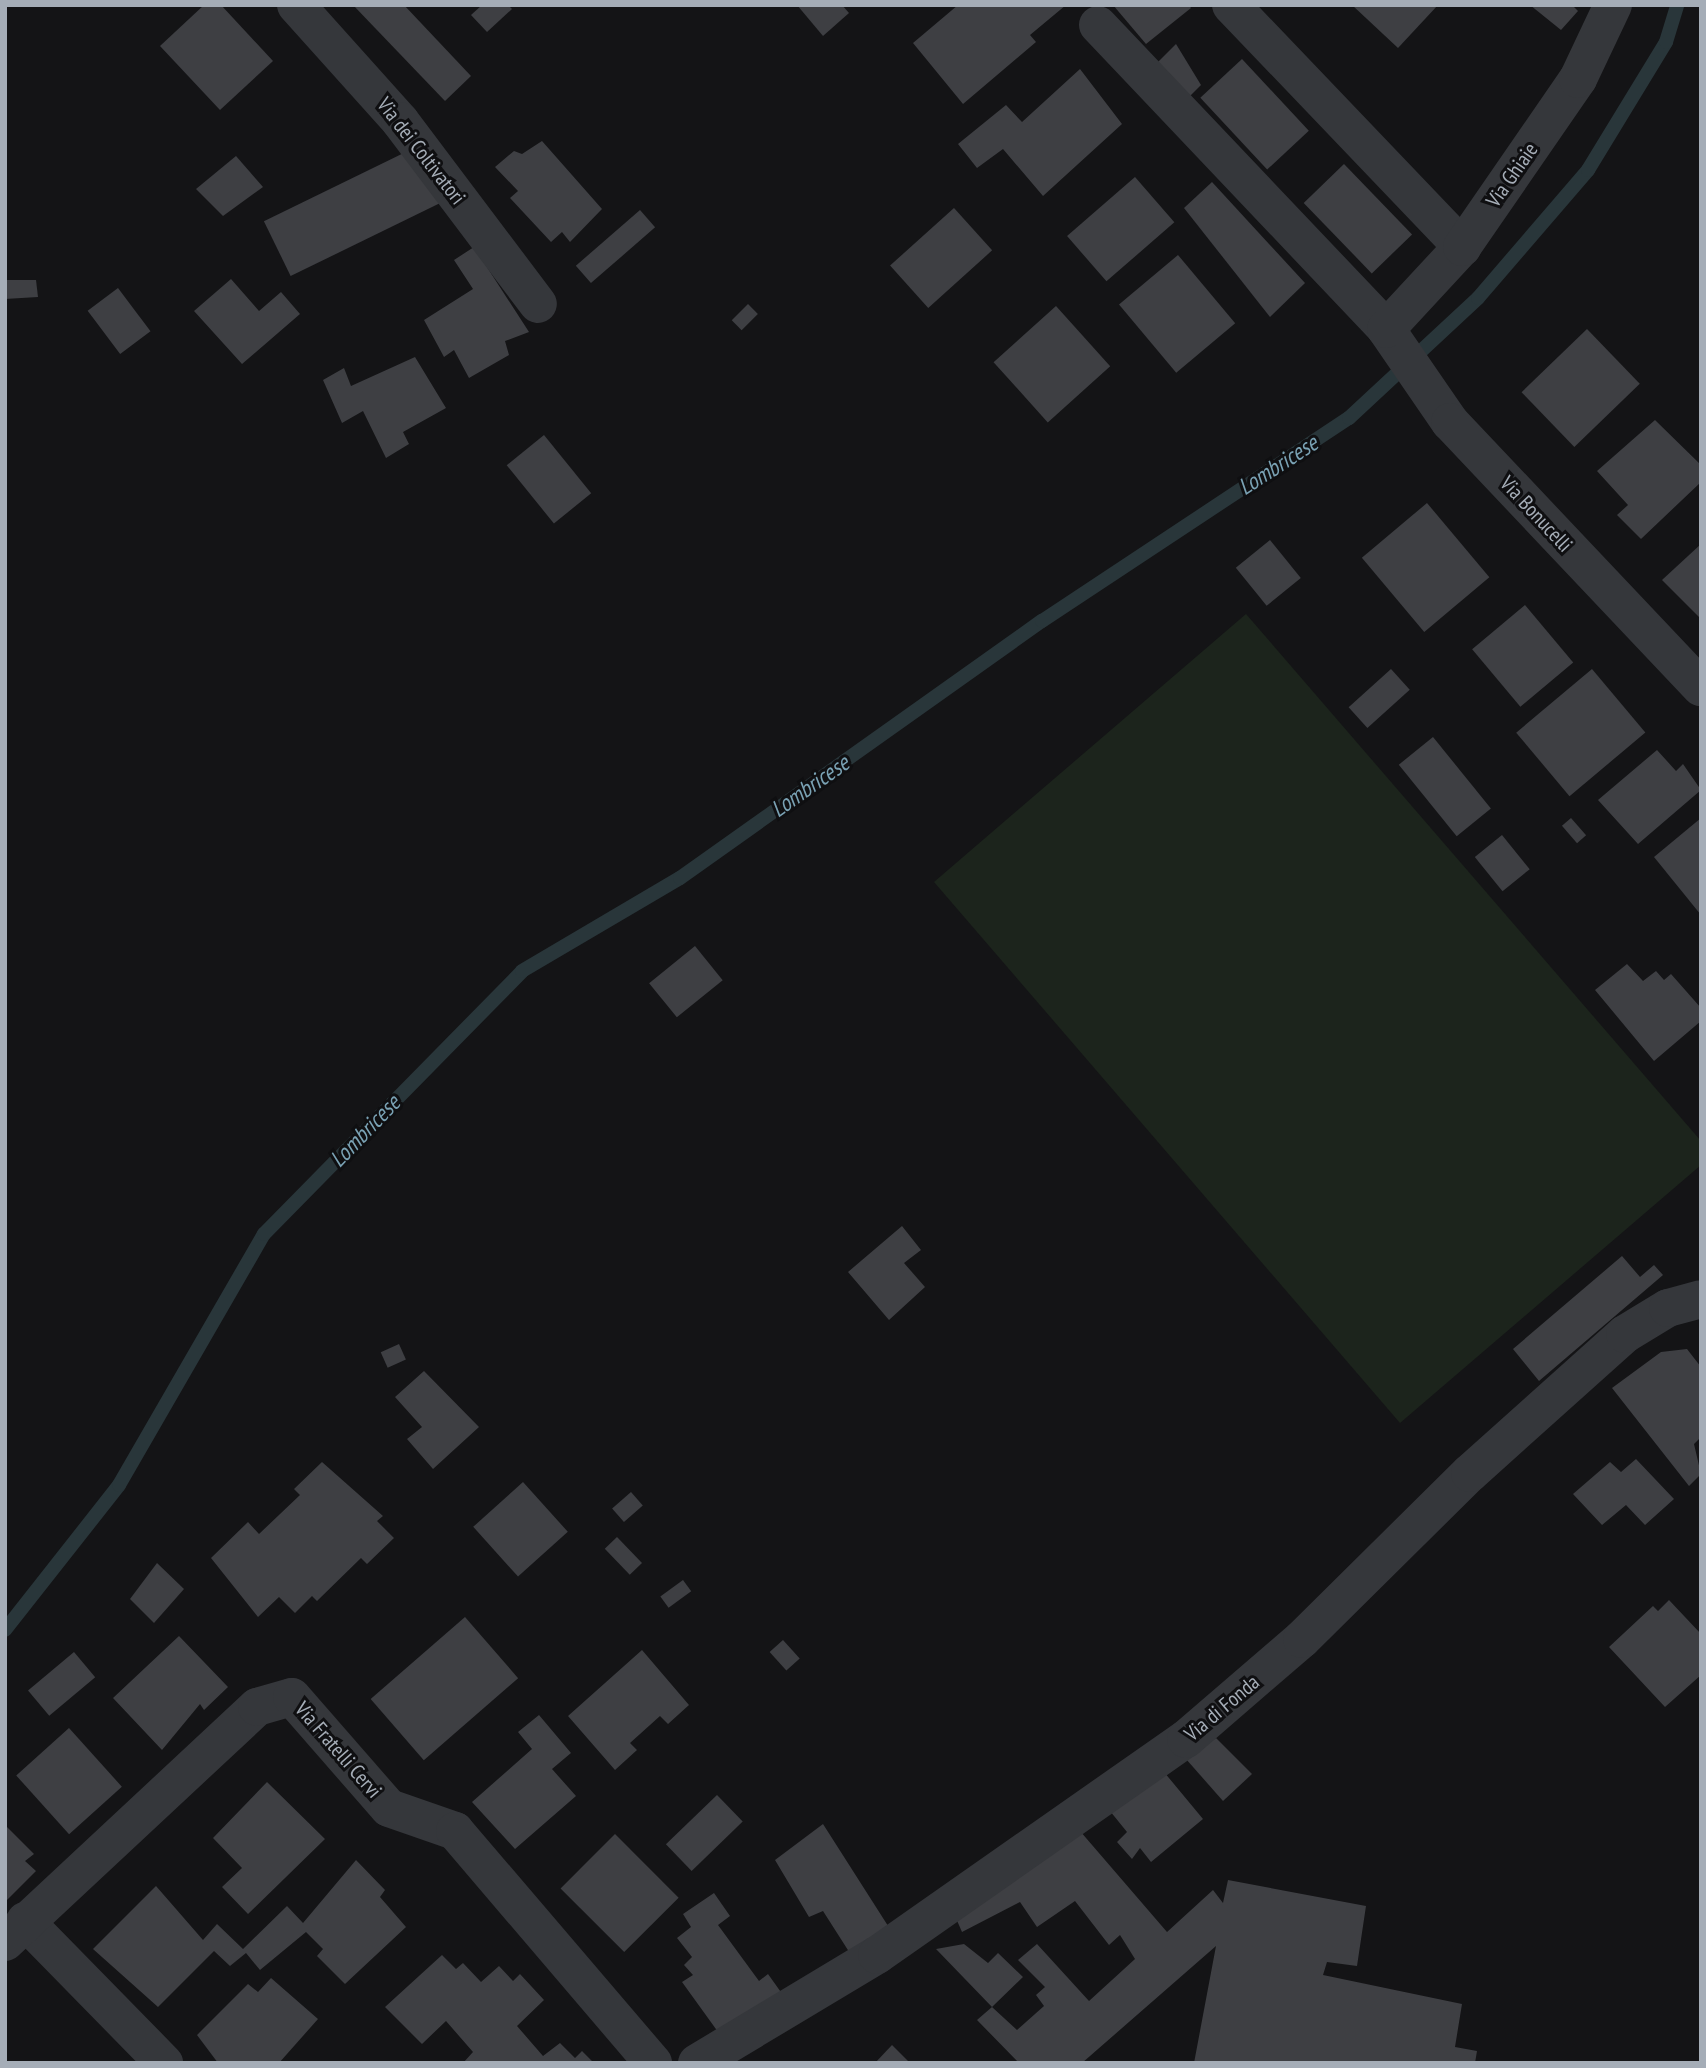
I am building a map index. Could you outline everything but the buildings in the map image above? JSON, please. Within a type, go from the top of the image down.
[{"type":"street","name":"Via dei Coltivatori","points":[[296,5],[400,121],[538,304]]},
{"type":"street","points":[[1231,5],[1462,247]]},
{"type":"street","name":"Via Ghiaie","points":[[1387,328],[1462,247],[1578,79],[1613,5]]},
{"type":"street","name":"Via Bonucelli","points":[[1098,25],[1387,328],[1450,422],[1701,687]]},
{"type":"street","name":"Via di Fonda","points":[[697,2063],[877,1955],[1186,1739],[1302,1639],[1470,1474],[1625,1334],[1668,1308],[1701,1299]]},
{"type":"street","name":"Via Fratelli Cervi","points":[[15,1931],[257,1707],[292,1697],[389,1808],[455,1831],[653,2063]]},
{"type":"street","points":[[15,1931],[164,2063]]},
{"type":"shaded area","points":[[1246,614],[1701,1141],[1701,1165],[1400,1423],[934,882]]},
{"type":"waterway","name":"Lombricese","points":[[5,1630],[119,1485],[264,1234],[522,971],[680,878],[1042,621],[1349,418],[1478,298],[1588,170],[1666,42],[1677,5]]}]
